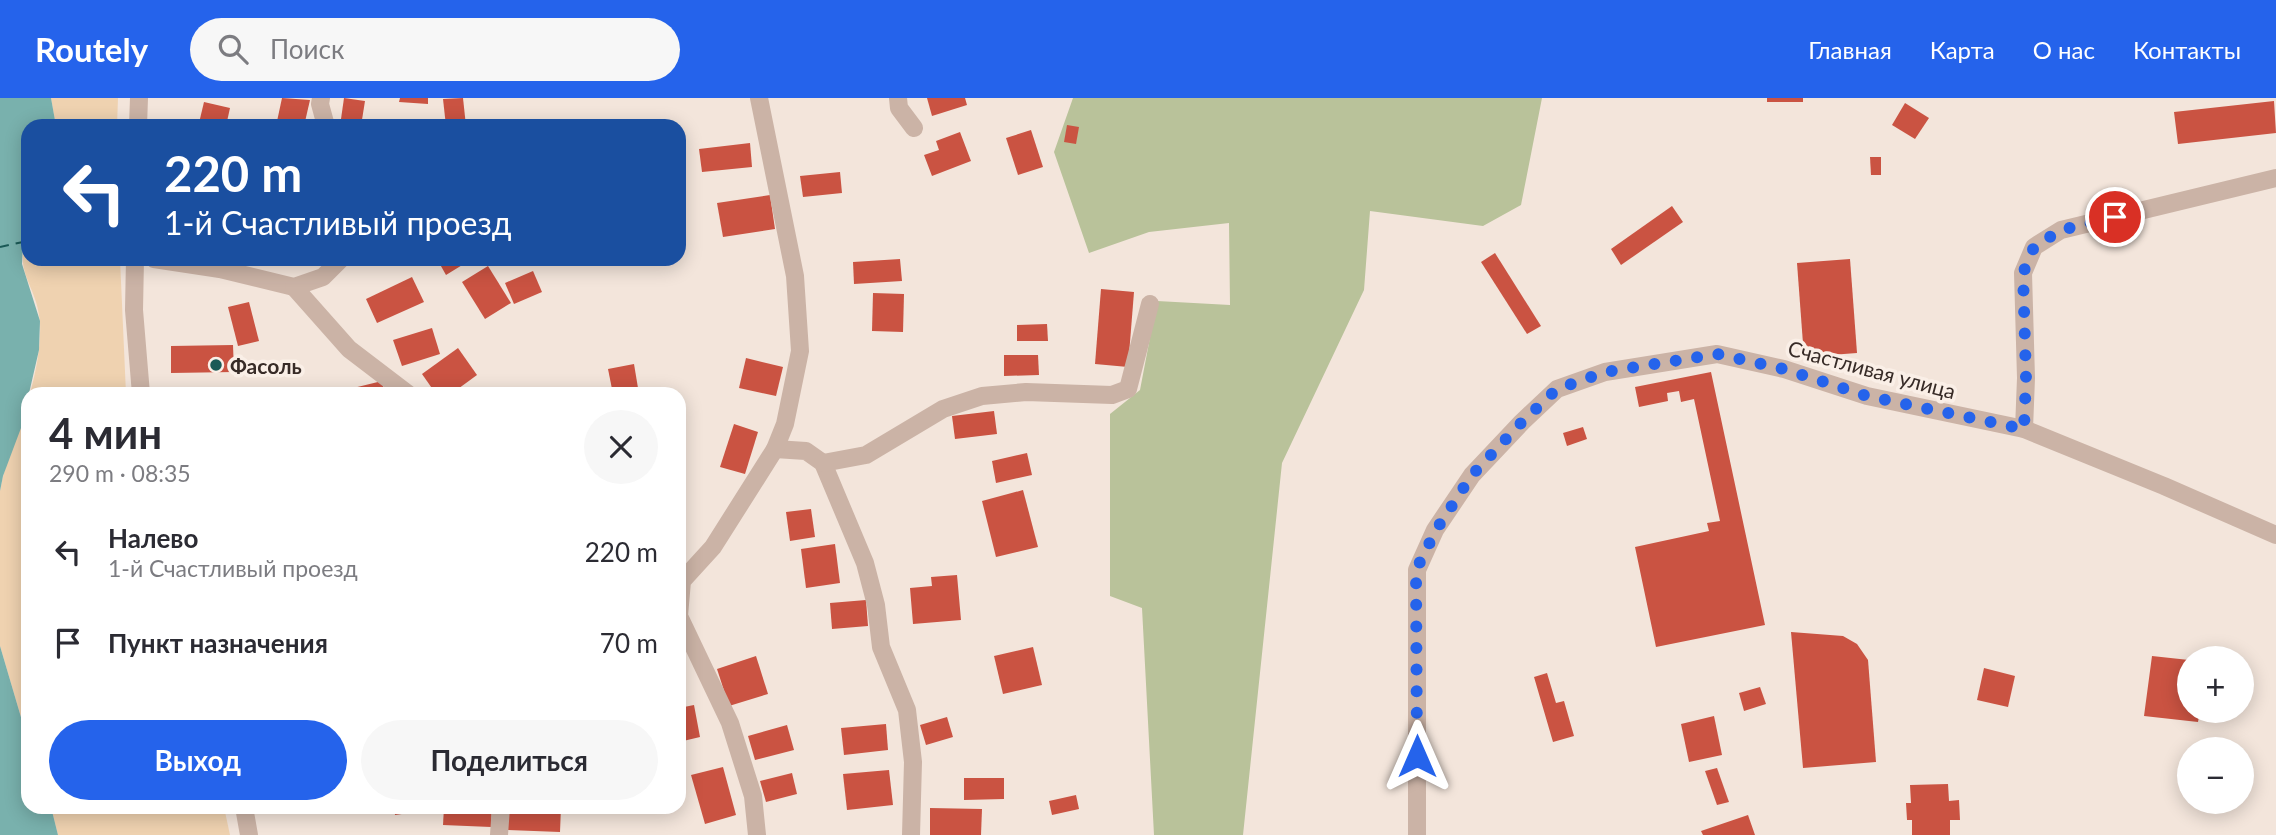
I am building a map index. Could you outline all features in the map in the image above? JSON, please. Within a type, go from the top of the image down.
[{"type":"street","points":[[138,119],[139,98]]},
{"type":"street","points":[[321,98],[324,119]]},
{"type":"street","points":[[686,575],[713,547],[775,449],[785,424],[800,351],[795,276],[759,98]]},
{"type":"street","points":[[898,98],[899,108],[914,128]]},
{"type":"street","points":[[2024,429],[2026,378],[2023,273],[2034,247],[2061,230],[2276,178]]},
{"type":"street","points":[[135,266],[134,310],[140,387]]},
{"type":"street","points":[[200,266],[294,287],[323,277],[334,266]]},
{"type":"street","points":[[294,287],[349,349],[399,387]]},
{"type":"street","points":[[823,463],[866,455],[943,409],[982,396],[1026,392],[1112,395],[1128,389],[1150,304]]},
{"type":"street","name":"Счастливая улица","points":[[1417,835],[1416,570],[1436,530],[1472,475],[1522,422],[1557,389],[1605,372],[1717,354],[1784,369],[1867,396],[2024,429],[2276,535]]},
{"type":"street","points":[[775,449],[806,451],[823,463],[865,563],[876,605],[881,648],[907,710],[914,762],[911,835]]},
{"type":"street","points":[[686,631],[730,723],[753,796],[757,835]]},
{"type":"street","points":[[245,814],[249,835]]},
{"type":"street","points":[[499,835],[500,814]]},
{"type":"green space","points":[[1073,98],[1542,98],[1521,205],[1483,226],[1370,211],[1364,290],[1282,463],[1243,835],[1154,835],[1142,608],[1110,596],[1110,414],[1140,390],[1157,301],[1230,305],[1229,223],[1149,232],[1089,253],[1054,152]]},
{"type":"sand","points":[[51,98],[118,98],[117,119],[55,119]]},
{"type":"sand","points":[[120,266],[126,387],[32,387],[38,359],[40,323],[35,298],[24,268]]},
{"type":"sand","points":[[21,421],[21,717],[0,646],[0,491]]},
{"type":"sand","points":[[53,814],[226,814],[230,835],[58,835]]},
{"type":"water","points":[[0,98],[51,98],[55,119],[21,119],[21,266],[40,321],[39,350],[30,387],[21,387],[21,428],[0,491]]},
{"type":"water","points":[[0,646],[21,717],[21,814],[53,814],[58,835],[0,835]]},
{"type":"building","points":[[282,98],[310,100],[306,119],[278,119]]},
{"type":"building","points":[[344,98],[365,101],[362,119],[341,119]]},
{"type":"building","points":[[400,98],[428,98],[428,104],[399,102]]},
{"type":"building","points":[[463,98],[465,119],[445,119],[443,99]]},
{"type":"building","points":[[927,98],[965,98],[967,105],[932,116]]},
{"type":"building","points":[[1767,98],[1803,98],[1803,102],[1767,102]]},
{"type":"building","points":[[2274,101],[2276,133],[2178,144],[2174,112]]},
{"type":"building","points":[[204,102],[230,108],[228,119],[200,119]]},
{"type":"building","points":[[1905,103],[1929,118],[1915,139],[1892,125]]},
{"type":"building","points":[[1067,125],[1079,127],[1076,144],[1064,142]]},
{"type":"building","points":[[1031,130],[1043,167],[1018,175],[1006,138]]},
{"type":"building","points":[[960,132],[971,161],[932,176],[924,155],[939,150],[936,141]]},
{"type":"building","points":[[750,143],[752,167],[702,172],[699,149]]},
{"type":"building","points":[[1870,157],[1881,157],[1881,175],[1871,175]]},
{"type":"building","points":[[840,172],[842,193],[803,197],[800,176]]},
{"type":"building","points":[[770,195],[775,229],[723,237],[717,203]]},
{"type":"building","points":[[1672,206],[1683,222],[1621,265],[1611,249]]},
{"type":"building","points":[[1495,253],[1541,326],[1527,334],[1481,262]]},
{"type":"building","points":[[900,259],[902,281],[854,284],[853,262]]},
{"type":"building","points":[[1850,259],[1857,353],[1804,357],[1797,263]]},
{"type":"building","points":[[441,266],[461,266],[446,275]]},
{"type":"building","points":[[488,266],[511,303],[485,319],[462,282]]},
{"type":"building","points":[[533,271],[542,292],[514,304],[505,283]]},
{"type":"building","points":[[412,277],[424,302],[377,323],[366,299]]},
{"type":"building","points":[[1101,289],[1134,292],[1128,367],[1095,364]]},
{"type":"building","points":[[873,293],[904,294],[903,332],[872,331]]},
{"type":"building","points":[[249,302],[259,341],[238,346],[228,307]]},
{"type":"building","points":[[1047,324],[1048,341],[1017,341],[1017,325]]},
{"type":"building","points":[[432,328],[440,354],[402,366],[393,340]]},
{"type":"building","points":[[233,345],[234,372],[171,373],[171,346]]},
{"type":"building","points":[[458,348],[477,375],[461,387],[431,387],[422,374]]},
{"type":"building","points":[[1004,355],[1038,355],[1039,375],[1004,376]]},
{"type":"building","points":[[746,358],[783,367],[776,396],[739,388]]},
{"type":"building","points":[[634,364],[638,387],[612,387],[608,369]]},
{"type":"building","points":[[1711,372],[1765,625],[1656,647],[1635,547],[1709,531],[1707,523],[1720,521],[1694,399],[1681,402],[1679,391],[1667,393],[1668,401],[1639,407],[1635,387]]},
{"type":"building","points":[[382,381],[383,387],[357,387]]},
{"type":"building","points":[[994,411],[997,434],[955,439],[952,416]]},
{"type":"building","points":[[734,424],[758,432],[745,474],[720,467]]},
{"type":"building","points":[[1583,427],[1587,439],[1567,446],[1563,433]]},
{"type":"building","points":[[1027,453],[1032,475],[996,483],[992,461]]},
{"type":"building","points":[[1023,490],[1038,547],[996,557],[982,501]]},
{"type":"building","points":[[811,509],[815,537],[790,541],[786,512]]},
{"type":"building","points":[[835,544],[840,583],[806,588],[801,549]]},
{"type":"building","points":[[957,575],[961,620],[913,624],[910,588],[932,586],[931,577]]},
{"type":"building","points":[[866,600],[868,626],[832,629],[830,603]]},
{"type":"building","points":[[1791,632],[1843,636],[1857,644],[1868,660],[1876,762],[1803,768]]},
{"type":"building","points":[[1033,647],[1042,685],[1003,694],[994,656]]},
{"type":"building","points":[[756,656],[768,694],[729,706],[717,669]]},
{"type":"building","points":[[2152,656],[2177,659],[2177,720],[2144,716]]},
{"type":"building","points":[[1984,668],[2015,676],[2008,707],[1977,700]]},
{"type":"building","points":[[1547,673],[1556,703],[1564,701],[1574,736],[1553,742],[1534,677]]},
{"type":"building","points":[[1760,687],[1766,704],[1744,711],[1739,693]]},
{"type":"building","points":[[694,705],[700,737],[686,740],[686,707]]},
{"type":"building","points":[[1714,716],[1722,755],[1689,762],[1681,724]]},
{"type":"building","points":[[947,717],[953,737],[926,745],[920,725]]},
{"type":"building","points":[[886,724],[888,750],[844,755],[841,728]]},
{"type":"building","points":[[787,725],[794,750],[755,760],[748,736]]},
{"type":"building","points":[[723,767],[736,815],[705,824],[691,775]]},
{"type":"building","points":[[1717,768],[1729,802],[1717,805],[1705,771]]},
{"type":"building","points":[[889,770],[893,805],[847,810],[843,774]]},
{"type":"building","points":[[792,773],[797,794],[766,802],[760,781]]},
{"type":"building","points":[[964,778],[1004,778],[1004,799],[964,800]]},
{"type":"building","points":[[1948,784],[1949,801],[1959,800],[1960,820],[1950,820],[1950,835],[1912,835],[1912,820],[1907,820],[1906,803],[1911,803],[1910,785]]},
{"type":"building","points":[[1076,795],[1079,809],[1052,815],[1049,801]]},
{"type":"building","points":[[930,808],[982,809],[981,835],[930,835]]},
{"type":"building","points":[[444,814],[492,814],[491,827],[443,825]]},
{"type":"building","points":[[508,814],[561,814],[560,832],[508,830]]},
{"type":"building","points":[[1748,815],[1755,835],[1703,835],[1701,831]]},
{"type":"ferry route","points":[[0,247],[21,242]]},
{"type":"place","name":"Фасоль","points":[[216,365]]},
{"type":"route","points":[[1417,756],[1416,570],[1436,530],[1472,475],[1557,389],[1605,372],[1717,354],[1784,369],[1867,396],[2024,429],[2026,378],[2023,273],[2034,247],[2061,230],[2115,217]]}]
